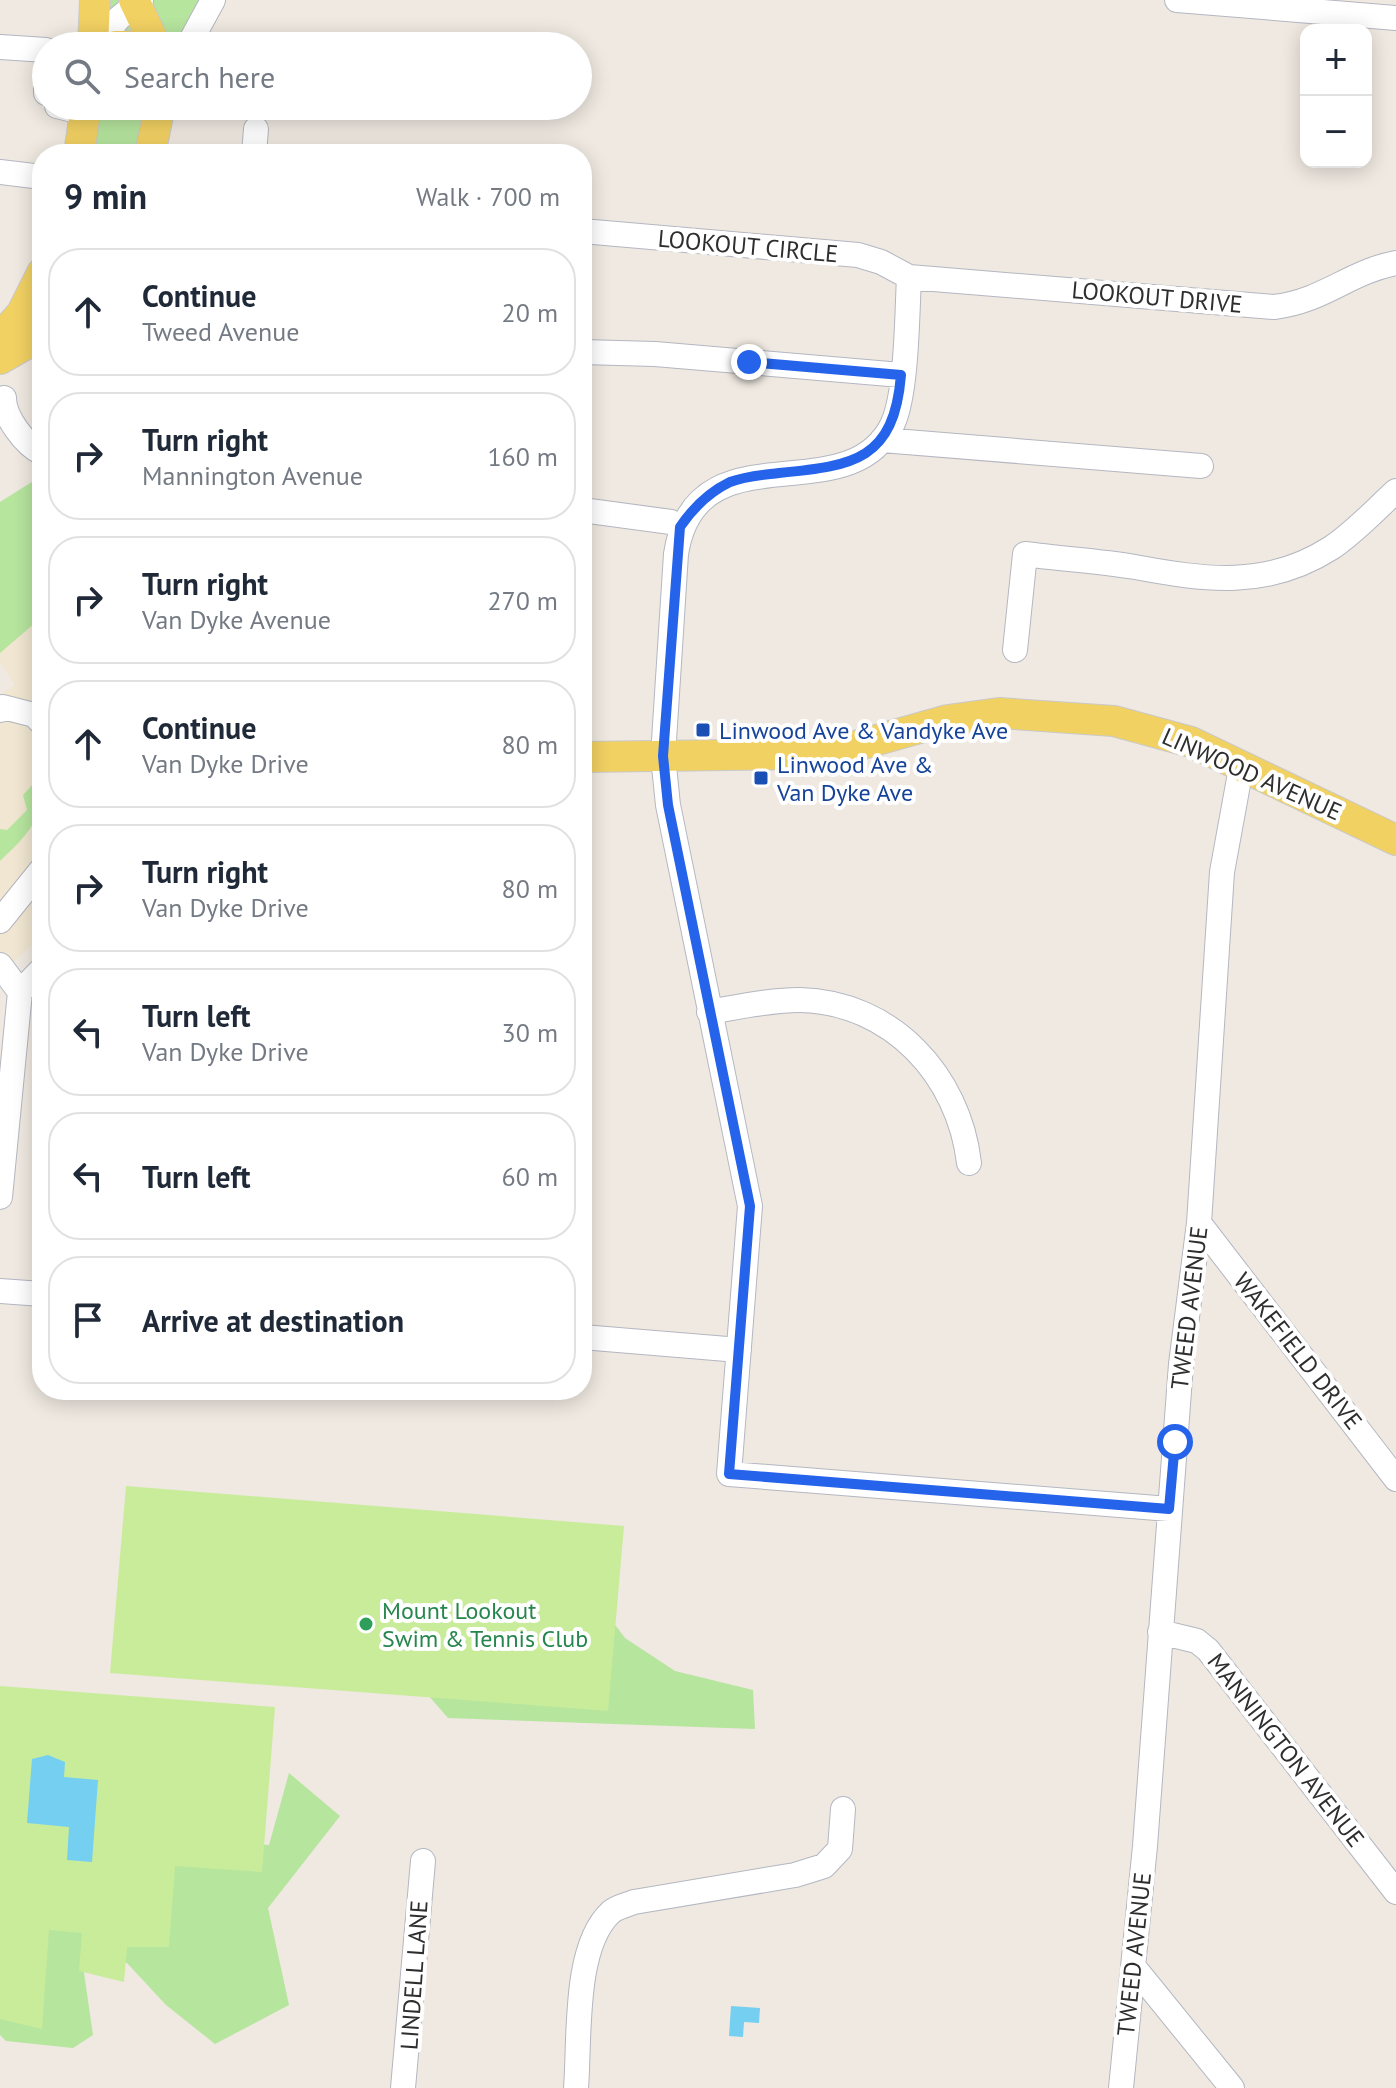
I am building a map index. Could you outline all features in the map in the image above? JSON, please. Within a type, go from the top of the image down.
[{"type":"main road","points":[[95,0],[95,32]]},
{"type":"main road","points":[[137,1],[150,32]]},
{"type":"main road","points":[[77,120],[78,144]]},
{"type":"main road","points":[[152,144],[157,120]]},
{"type":"main road","points":[[0,338],[22,313],[32,293]]},
{"type":"main road","points":[[0,359],[32,341]]},
{"type":"main road","name":"LINWOOD AVENUE","points":[[592,757],[845,749],[948,720],[1025,713],[1139,725],[1191,742],[1396,840]]},
{"type":"street","points":[[196,32],[213,0]]},
{"type":"street","points":[[1177,0],[1396,18]]},
{"type":"street","points":[[108,32],[137,1]]},
{"type":"street","points":[[0,47],[32,49]]},
{"type":"street","points":[[255,144],[256,129]]},
{"type":"street","points":[[0,172],[32,176]]},
{"type":"street","name":"LOOKOUT CIRCLE","points":[[592,232],[858,255],[881,262],[909,277]]},
{"type":"street","name":"LOOKOUT DRIVE","points":[[909,277],[1274,307],[1322,296],[1357,275],[1396,263]]},
{"type":"street","points":[[909,277],[898,408],[882,440],[861,457],[835,467],[747,477],[730,482],[702,501],[680,527],[663,756],[668,805],[750,1206],[729,1474],[1169,1509]]},
{"type":"street","points":[[592,352],[659,354],[901,375]]},
{"type":"street","points":[[4,398],[4,407],[32,448]]},
{"type":"street","points":[[882,440],[1201,466]]},
{"type":"street","points":[[1015,650],[1025,554],[1136,567],[1160,574],[1228,579],[1286,568],[1333,547],[1396,491]]},
{"type":"street","points":[[592,511],[671,522],[680,527]]},
{"type":"street","points":[[2,708],[32,715]]},
{"type":"street","name":"TWEED AVENUE","points":[[1121,2088],[1181,1364],[1199,1223],[1222,872],[1241,768]]},
{"type":"street","points":[[0,921],[32,881]]},
{"type":"street","points":[[0,965],[20,992]]},
{"type":"street","points":[[0,1197],[20,992],[32,979]]},
{"type":"street","points":[[709,1012],[803,1000],[837,1005],[884,1024],[923,1056],[939,1076],[961,1122],[969,1163]]},
{"type":"street","name":"WAKEFIELD DRIVE","points":[[1199,1223],[1396,1479]]},
{"type":"street","points":[[0,1291],[32,1293]]},
{"type":"street","points":[[592,1338],[739,1350]]},
{"type":"street","name":"MANNINGTON AVENUE","points":[[1160,1632],[1197,1641],[1208,1650],[1396,1892]]},
{"type":"street","points":[[576,2088],[586,1957],[598,1927],[613,1910],[634,1902],[795,1875],[824,1866],[840,1849],[843,1809]]},
{"type":"street","name":"LINDELL LANE","points":[[403,2088],[423,1861]]},
{"type":"street","points":[[1133,1966],[1232,2088]]},
{"type":"shaded area","points":[[32,624],[32,945],[0,975],[0,695],[15,685],[0,661],[0,645]]},
{"type":"green space","points":[[95,0],[213,0],[196,32],[94,32]]},
{"type":"green space","points":[[84,120],[157,120],[152,144],[80,144]]},
{"type":"green space","points":[[32,482],[32,626],[0,653],[0,502]]},
{"type":"green space","points":[[32,785],[32,825],[0,861],[0,829],[7,830],[27,810],[23,795]]},
{"type":"green space","name":"Mount Lookout Swim & Tennis Club","points":[[126,1486],[624,1526],[608,1711],[110,1673]]},
{"type":"green space","points":[[570,1565],[625,1638],[675,1671],[753,1690],[755,1729],[448,1718],[421,1687]]},
{"type":"green space","points":[[0,1686],[275,1707],[262,1872],[175,1866],[169,1947],[127,1947],[124,1982],[79,1971],[82,1933],[49,1930],[42,2029],[0,2019]]},
{"type":"green space","points":[[289,1773],[340,1816],[268,1908],[289,2005],[215,2044],[166,2005],[127,1963],[83,1966],[93,2035],[73,2048],[6,2041],[0,2035],[0,1945],[38,1904],[180,1838],[269,1845]]},
{"type":"water","points":[[48,1755],[65,1762],[64,1777],[98,1780],[92,1862],[67,1860],[69,1827],[27,1823],[32,1759]]},
{"type":"water","points":[[731,2006],[760,2008],[759,2023],[744,2022],[743,2037],[729,2036]]},
{"type":"place","name":"Linwood Ave & Vandyke Ave","points":[[703,730]]},
{"type":"place","name":"Linwood Ave & Van Dyke Ave","points":[[761,778]]},
{"type":"place","name":"Mount Lookout Swim & Tennis Club","points":[[366,1624]]},
{"type":"route","points":[[749,362],[901,375],[898,408],[892,425],[869,453],[835,467],[747,477],[730,482],[702,501],[680,527],[663,756],[668,805],[750,1206],[729,1474],[1169,1509],[1175,1442]]}]
